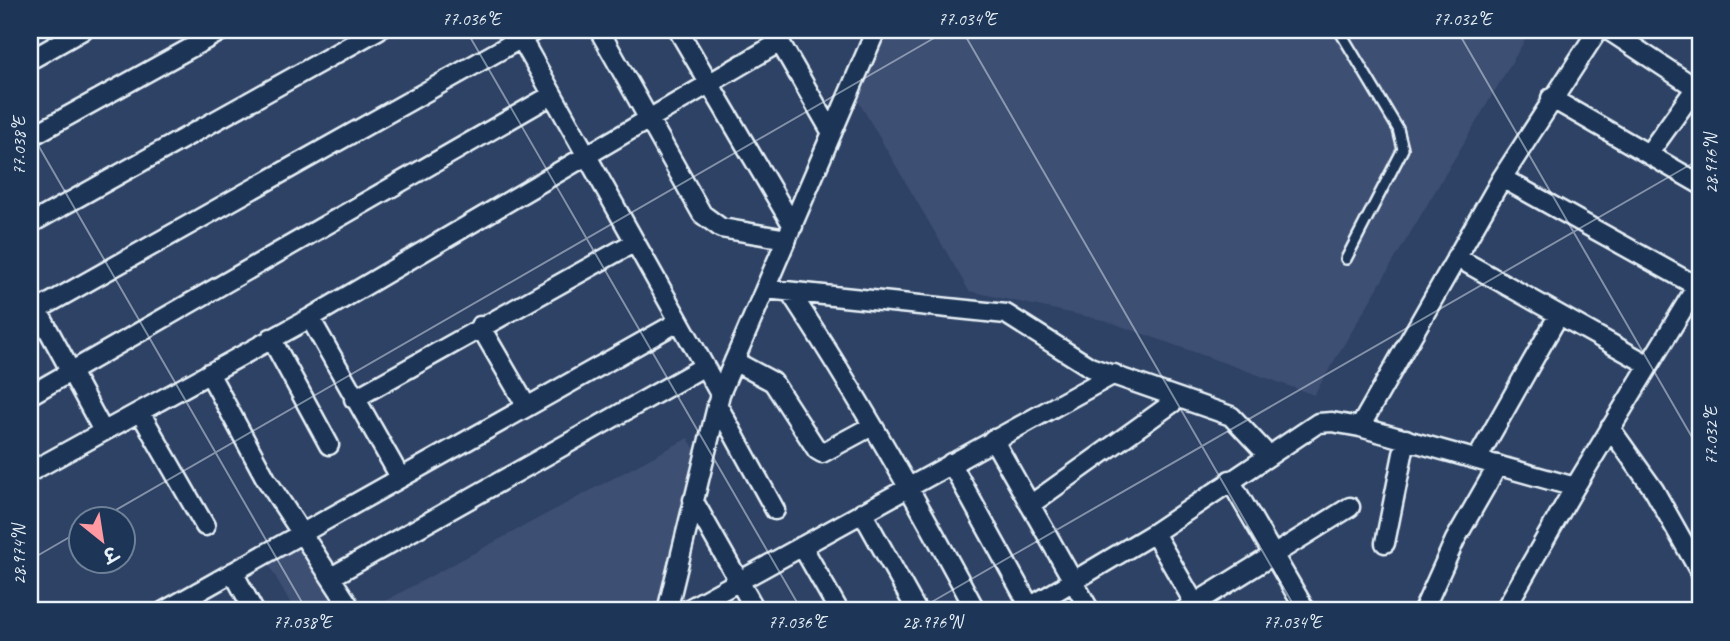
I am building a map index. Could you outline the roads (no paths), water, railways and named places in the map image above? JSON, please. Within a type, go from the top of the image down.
[{"type":"street","points":[[30,60],[83,30]]},
{"type":"street","points":[[30,137],[223,30]]},
{"type":"street","points":[[30,224],[378,30]]},
{"type":"street","points":[[599,30],[650,118],[695,205],[710,222],[721,228],[790,232]]},
{"type":"street","points":[[678,30],[790,232]]},
{"type":"street","points":[[1360,427],[1502,178],[1551,98],[1598,30]]},
{"type":"street","points":[[1608,30],[1698,85],[1649,153]]},
{"type":"street","points":[[667,611],[718,399],[874,32]]},
{"type":"street","points":[[103,431],[32,306],[525,33],[552,95],[703,367],[775,510]]},
{"type":"street","points":[[30,472],[310,318],[587,158],[707,85],[777,36],[832,133]]},
{"type":"street","points":[[30,396],[552,95]]},
{"type":"street","points":[[1551,98],[1700,184]]},
{"type":"street","points":[[1502,178],[1699,285],[1610,428],[1504,611]]},
{"type":"street","points":[[354,399],[480,326],[633,243]]},
{"type":"street","points":[[1457,257],[1649,365]]},
{"type":"street","points":[[766,289],[1006,314],[1077,361],[1231,416],[1267,454]]},
{"type":"street","points":[[790,292],[832,356],[909,486],[976,611]]},
{"type":"street","points":[[1477,459],[1558,316]]},
{"type":"street","points":[[310,318],[400,477]]},
{"type":"street","points":[[167,611],[400,477],[678,323]]},
{"type":"street","points":[[480,326],[527,407]]},
{"type":"street","points":[[271,338],[329,445]]},
{"type":"street","points":[[734,361],[773,383],[817,450],[822,453],[872,426]]},
{"type":"street","points":[[331,578],[703,367]]},
{"type":"street","points":[[209,373],[266,479],[348,604]]},
{"type":"street","points":[[685,611],[1114,374]]},
{"type":"street","points":[[1030,505],[1178,399]]},
{"type":"street","points":[[140,412],[205,526]]},
{"type":"street","points":[[951,463],[1026,609],[1154,533],[1267,454],[1318,423],[1332,422],[1360,427],[1575,487]]},
{"type":"street","points":[[1610,428],[1654,490],[1700,572]]},
{"type":"street","points":[[993,439],[1090,611]]},
{"type":"street","points":[[1385,544],[1406,439]]},
{"type":"street","points":[[1423,611],[1455,540],[1498,465]]},
{"type":"street","points":[[1230,480],[1306,611]]},
{"type":"street","points":[[693,500],[756,611]]},
{"type":"street","points":[[1154,533],[1192,609],[1350,507]]},
{"type":"street","points":[[862,512],[917,611]]},
{"type":"street","points":[[802,546],[839,611]]},
{"type":"street","points":[[233,572],[254,611]]},
{"type":"lane","points":[[1151,30],[1165,30]]},
{"type":"lane","points":[[1339,30],[1398,129],[1403,149],[1346,259]]}]
